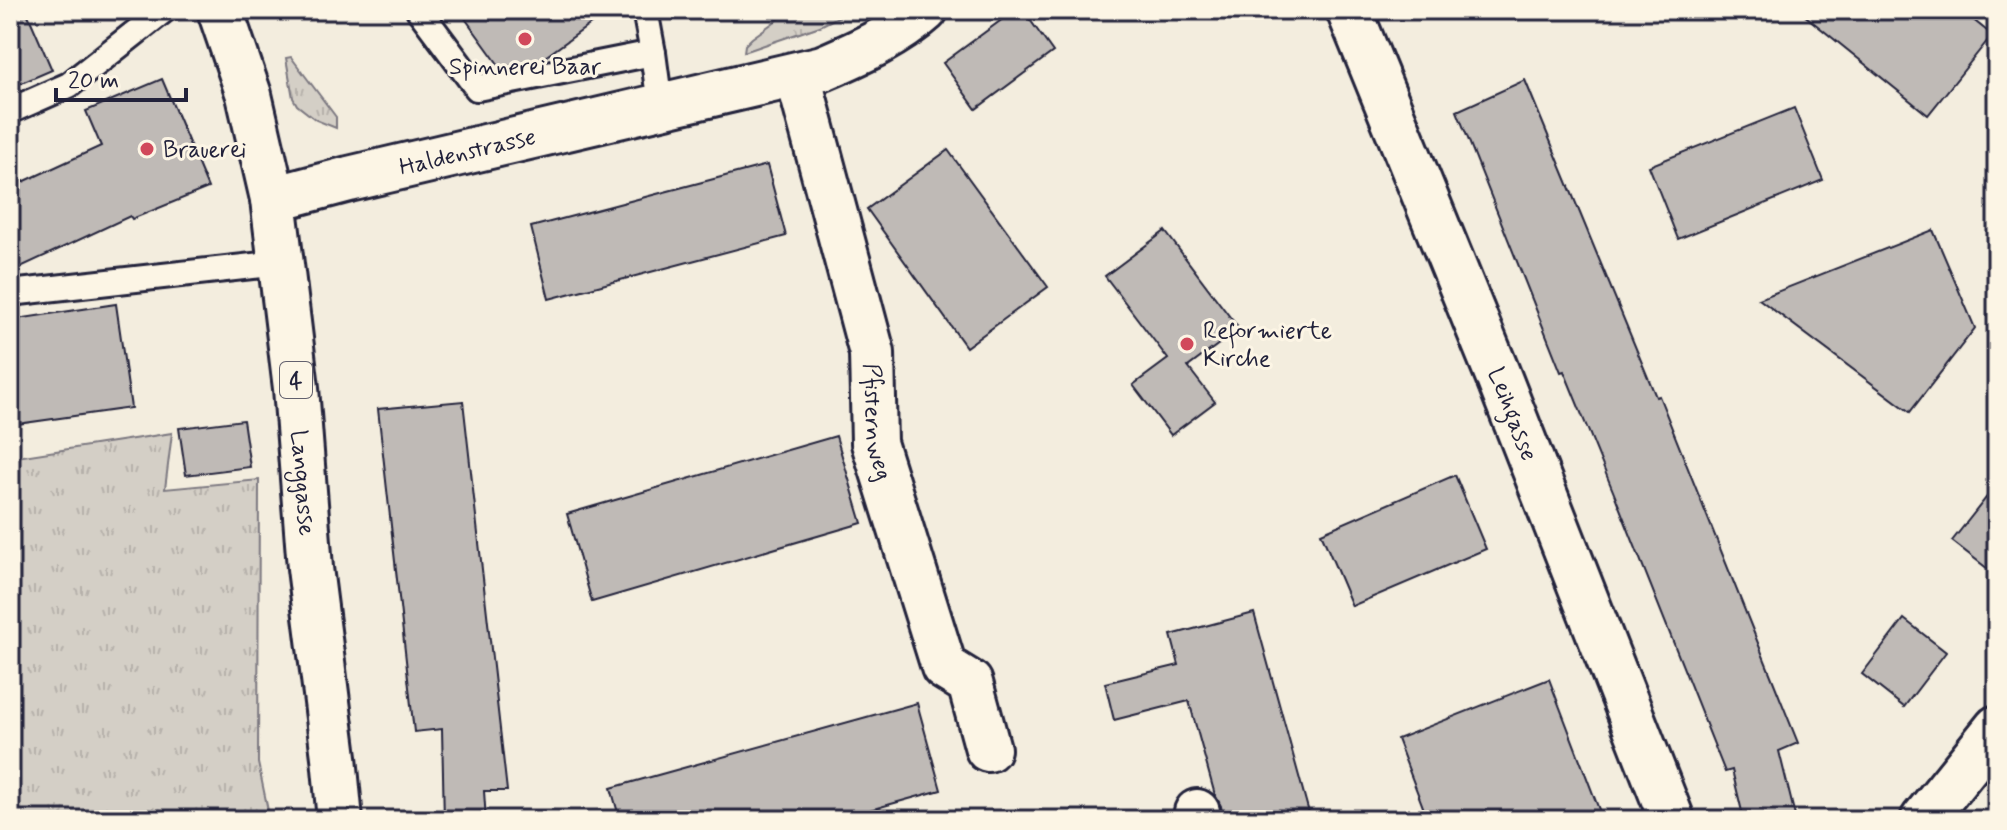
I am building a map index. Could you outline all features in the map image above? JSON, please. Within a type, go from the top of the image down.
[{"type":"street","name":"Langgasse","points":[[220,10],[249,95],[273,199],[296,388],[310,568],[340,820]]},
{"type":"street","name":"Haldenstrasse","points":[[273,199],[660,105],[798,76],[877,44],[925,10]]},
{"type":"street","name":"Leihgasse","points":[[1349,10],[1497,373],[1672,820]]},
{"type":"street","name":"Pfisternweg","points":[[798,76],[872,353],[874,443],[944,667],[970,683],[988,749]]},
{"type":"street","points":[[1923,820],[1997,728]]},
{"type":"lane","points":[[10,111],[69,85],[164,10]]},
{"type":"lane","points":[[419,10],[477,88],[653,53]]},
{"type":"lane","points":[[645,10],[660,105]]},
{"type":"lane","points":[[10,293],[280,263]]},
{"type":"green space","points":[[791,10],[852,10],[820,26],[744,52],[745,45],[752,38]]},
{"type":"green space","points":[[291,57],[336,117],[336,128],[316,120],[297,105],[286,58]]},
{"type":"green space","points":[[172,433],[165,489],[259,480],[258,763],[270,820],[10,820],[10,458]]},
{"type":"building","points":[[10,10],[26,10],[52,70],[10,88]]},
{"type":"building","name":"Spinnerei Baar","points":[[459,10],[610,10],[541,60],[501,68]]},
{"type":"building","points":[[1015,10],[1023,10],[1053,52],[976,109],[943,63]]},
{"type":"building","points":[[1798,10],[1961,10],[1992,35],[1928,115]]},
{"type":"building","points":[[162,79],[208,188],[132,219],[130,216],[10,272],[10,188],[101,146],[86,111]]},
{"type":"building","points":[[1525,80],[1656,397],[1659,396],[1798,743],[1779,751],[1796,820],[1744,820],[1732,770],[1725,772],[1457,111]]},
{"type":"building","points":[[1794,108],[1823,180],[1678,239],[1649,166]]},
{"type":"building","points":[[948,150],[1048,287],[966,347],[867,209]]},
{"type":"building","points":[[767,165],[786,236],[549,299],[531,227]]},
{"type":"building","points":[[1933,230],[1975,328],[1910,412],[1759,299]]},
{"type":"building","name":"Reformierte Kirche","points":[[1165,231],[1239,329],[1188,367],[1215,402],[1171,435],[1133,385],[1168,359],[1105,276]]},
{"type":"building","points":[[116,304],[131,408],[10,425],[10,320]]},
{"type":"building","points":[[463,401],[507,791],[484,791],[486,820],[444,820],[442,729],[414,732],[378,409]]},
{"type":"building","points":[[243,420],[250,467],[186,475],[179,428]]},
{"type":"building","points":[[836,436],[862,523],[592,602],[567,514]]},
{"type":"building","points":[[1455,475],[1486,549],[1352,606],[1321,533]]},
{"type":"building","points":[[1997,484],[1997,576],[1952,541]]},
{"type":"building","points":[[1254,613],[1311,820],[1223,820],[1189,701],[1114,720],[1105,683],[1179,665],[1171,635]]},
{"type":"building","points":[[1904,619],[1946,652],[1904,707],[1862,674]]},
{"type":"building","points":[[1549,679],[1603,820],[1428,820],[1397,739]]},
{"type":"building","points":[[917,703],[941,790],[834,820],[620,820],[611,788]]},
{"type":"place","name":"Spinnerei Baar","points":[[525,39]]},
{"type":"place","name":"Brauerei","points":[[147,149]]},
{"type":"place","name":"Reformierte Kirche","points":[[1187,344]]}]
